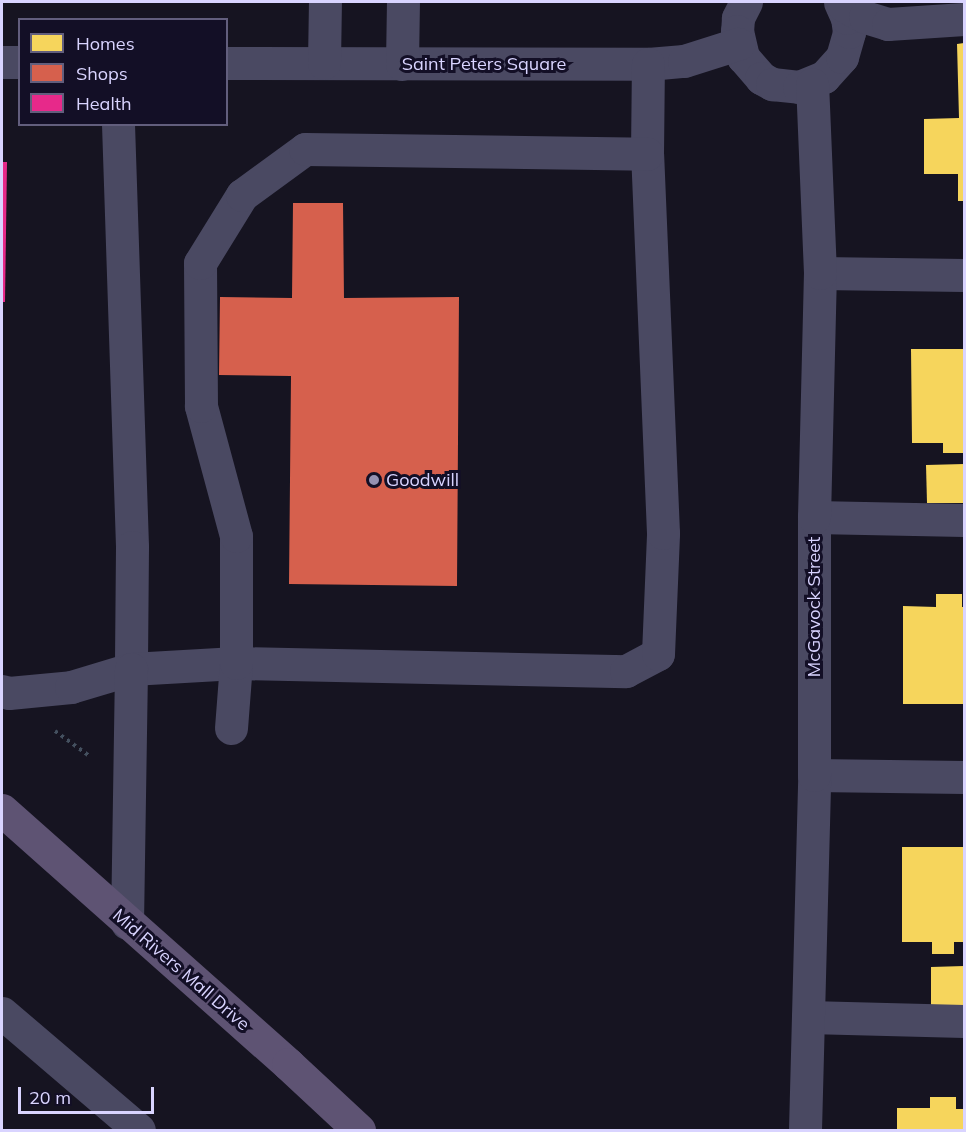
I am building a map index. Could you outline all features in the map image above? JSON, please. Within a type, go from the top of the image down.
[{"type":"main road","name":"Mid Rivers Mall Drive","points":[[2,810],[288,1064],[359,1131]]},
{"type":"street","points":[[324,63],[325,2]]},
{"type":"street","points":[[402,63],[403,2]]},
{"type":"street","points":[[841,3],[865,17],[888,24],[964,19]]},
{"type":"street","points":[[740,16],[750,68],[766,81],[785,87],[812,84],[835,68],[845,51],[849,32],[841,3]]},
{"type":"street","name":"Saint Peters Square","points":[[228,63],[648,64],[684,61],[740,16]]},
{"type":"street","points":[[2,62],[18,62]]},
{"type":"street","points":[[2,691],[9,693],[71,687],[131,669],[236,663],[626,671],[658,654],[663,533],[647,154],[648,64]]},
{"type":"street","name":"McGavock Street","points":[[805,1131],[814,775],[814,517],[820,273],[812,84]]},
{"type":"street","points":[[118,126],[132,547],[127,922]]},
{"type":"street","points":[[231,728],[236,663],[236,536],[201,406],[200,263],[242,195],[305,149],[647,154]]},
{"type":"street","points":[[820,273],[964,275]]},
{"type":"street","points":[[814,517],[964,520]]},
{"type":"street","points":[[814,775],[964,777]]},
{"type":"street","points":[[2,1013],[139,1131]]},
{"type":"street","points":[[808,1017],[964,1021]]},
{"type":"path","points":[[50,727],[92,758]]},
{"type":"building: Homes","points":[[964,43],[964,201],[958,201],[958,174],[924,174],[924,119],[959,118],[957,44]]},
{"type":"building: Homes","points":[[911,349],[964,349],[964,453],[943,453],[943,443],[912,443]]},
{"type":"building: Homes","points":[[964,464],[964,503],[927,503],[926,465]]},
{"type":"building: Homes","points":[[936,594],[962,594],[964,704],[903,704],[903,606],[936,607]]},
{"type":"building: Homes","points":[[902,847],[964,847],[964,942],[954,942],[954,954],[932,954],[932,942],[902,942]]},
{"type":"building: Homes","points":[[964,966],[964,1005],[931,1005],[931,967]]},
{"type":"building: Homes","points":[[930,1097],[956,1097],[956,1109],[964,1109],[964,1130],[897,1130],[897,1108],[930,1108]]},
{"type":"building: Shops","name":"Goodwill","points":[[293,203],[343,203],[344,298],[459,297],[457,586],[289,584],[291,376],[219,375],[220,297],[292,298]]},
{"type":"building: Health","points":[[2,162],[7,162],[5,302],[2,302]]},
{"type":"place","name":"Goodwill","points":[[374,480]]}]
